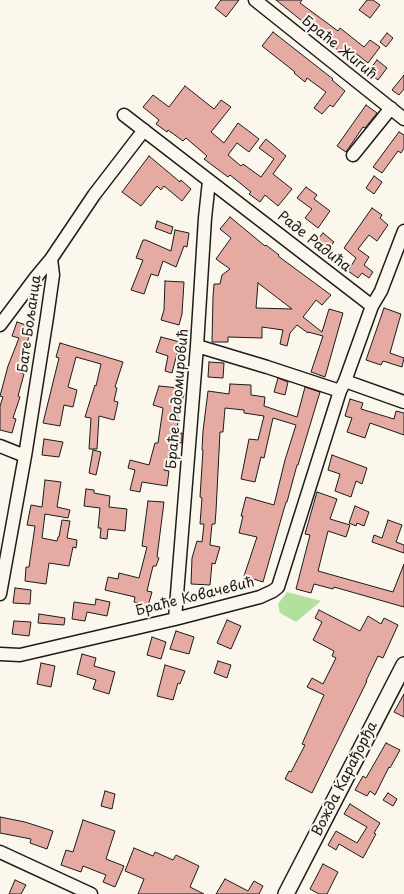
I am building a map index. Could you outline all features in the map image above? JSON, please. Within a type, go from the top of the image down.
[{"type":"main road","name":"Вожда Карађорђа","points":[[286,894],[404,665]]},
{"type":"street","name":"Браће Жигић","points":[[255,0],[404,119]]},
{"type":"street","points":[[354,155],[390,108]]},
{"type":"street","name":"Раде Радића","points":[[124,115],[372,306]]},
{"type":"street","name":"Бате Бољанца","points":[[0,594],[25,456],[47,317],[53,275],[51,259],[94,195],[144,130]]},
{"type":"street","name":"Браће Радомировић","points":[[175,619],[197,346],[205,218],[210,181]]},
{"type":"street","points":[[343,386],[372,306],[381,291],[404,231]]},
{"type":"street","points":[[0,325],[51,259]]},
{"type":"street","points":[[197,346],[267,367],[404,402]]},
{"type":"street","name":"Браће Ковачевић","points":[[0,654],[20,655],[175,619],[260,597],[273,591],[278,587],[343,386]]},
{"type":"street","points":[[0,446],[25,456]]},
{"type":"street","points":[[0,852],[92,894]]},
{"type":"green space","points":[[287,592],[321,601],[296,622],[280,613],[278,604]]},
{"type":"building","points":[[221,0],[239,0],[226,17],[215,8]]},
{"type":"building","points":[[276,0],[302,0],[300,3],[338,31],[340,28],[364,47],[370,40],[380,47],[368,63],[349,48],[344,55]]},
{"type":"building","points":[[367,0],[373,0],[380,5],[370,18],[359,10]]},
{"type":"building","points":[[273,32],[333,79],[332,80],[345,91],[333,107],[330,105],[322,114],[314,108],[326,92],[307,78],[305,82],[294,73],[295,72],[262,46]]},
{"type":"building","points":[[387,33],[393,38],[386,47],[380,42]]},
{"type":"building","points":[[377,60],[387,68],[378,80],[368,72]]},
{"type":"building","points":[[404,75],[404,89],[399,95],[392,90]]},
{"type":"building","points":[[185,86],[214,109],[221,100],[231,107],[211,132],[224,143],[238,123],[259,139],[249,152],[237,143],[228,155],[241,166],[243,164],[261,177],[274,159],[259,148],[266,139],[286,156],[273,174],[292,189],[278,206],[265,195],[260,202],[249,194],[251,192],[230,175],[228,177],[204,159],[207,156],[186,138],[183,141],[168,130],[167,132],[156,124],[159,120],[143,107],[153,95],[169,107]]},
{"type":"building","points":[[366,105],[377,113],[365,128],[363,127],[346,152],[337,146]]},
{"type":"building","points":[[399,132],[404,135],[404,148],[401,153],[398,151],[382,173],[373,167]]},
{"type":"building","points":[[149,156],[180,182],[181,180],[191,189],[182,201],[164,186],[161,190],[157,186],[141,206],[122,192]]},
{"type":"building","points":[[374,176],[382,182],[374,194],[366,188]]},
{"type":"building","points":[[306,187],[317,195],[314,199],[330,211],[318,228],[305,218],[312,209],[297,198]]},
{"type":"building","points":[[372,208],[382,215],[380,218],[388,225],[377,241],[369,235],[358,249],[369,257],[364,265],[373,272],[369,278],[362,273],[358,278],[348,271],[356,258],[344,248]]},
{"type":"building","points":[[230,217],[265,246],[266,245],[279,255],[278,256],[331,295],[322,305],[316,300],[303,317],[322,332],[329,309],[343,313],[325,377],[311,372],[323,336],[308,333],[297,325],[290,333],[287,346],[280,344],[283,330],[262,327],[262,338],[228,337],[228,342],[212,342],[214,284],[220,284],[222,275],[230,269],[216,259],[231,238],[220,229]],"holes":[[[258,283],[292,309],[256,308]]]},
{"type":"building","points":[[157,221],[173,227],[171,234],[155,228]]},
{"type":"building","points":[[175,230],[189,233],[187,247],[184,246],[176,267],[163,261],[158,276],[151,274],[144,294],[131,290],[143,260],[136,258],[143,240],[171,251]]},
{"type":"building","points":[[323,233],[334,242],[329,248],[318,239]]},
{"type":"building","points":[[165,281],[184,282],[182,314],[179,325],[161,320],[164,310]]},
{"type":"building","points":[[384,308],[401,314],[390,353],[404,358],[402,367],[383,361],[381,365],[366,360]]},
{"type":"building","points":[[17,322],[32,327],[19,372],[24,374],[18,396],[20,397],[13,418],[16,419],[12,433],[0,430],[0,406],[3,397],[0,396],[8,366],[19,338],[12,336]]},
{"type":"building","points":[[161,337],[180,342],[172,373],[165,371],[168,356],[156,352]]},
{"type":"building","points":[[60,343],[123,362],[115,387],[117,388],[114,401],[118,402],[114,420],[99,416],[97,449],[89,449],[91,418],[85,417],[95,385],[96,386],[101,364],[76,357],[68,387],[77,390],[73,407],[64,405],[60,426],[43,423],[59,358],[56,357]]},
{"type":"building","points":[[209,362],[224,363],[223,378],[208,377]]},
{"type":"building","points":[[278,378],[288,382],[285,395],[274,392]]},
{"type":"building","points":[[230,384],[251,385],[251,395],[265,397],[264,406],[297,417],[305,387],[320,392],[263,582],[244,576],[257,537],[239,533],[243,516],[241,516],[246,497],[274,505],[285,460],[296,425],[273,418],[264,458],[261,457],[255,482],[241,479],[249,439],[258,440],[264,416],[244,413],[244,410],[225,408],[223,432],[220,432],[215,524],[212,524],[210,545],[220,547],[215,564],[212,563],[210,585],[191,584],[192,558],[197,541],[202,542],[204,524],[200,524],[202,498],[200,497],[203,431],[208,391],[229,394]]},
{"type":"building","points":[[159,386],[179,388],[178,392],[184,394],[177,418],[179,418],[176,433],[182,433],[182,443],[172,442],[164,470],[169,471],[167,486],[142,482],[140,492],[130,490],[135,470],[128,468],[130,460],[149,465],[155,443],[158,443],[163,408],[153,405]]},
{"type":"building","points":[[350,399],[363,403],[361,409],[394,419],[396,411],[404,413],[404,435],[370,423],[365,438],[347,432],[352,418],[345,416]]},
{"type":"building","points":[[44,439],[63,442],[59,457],[42,455]]},
{"type":"building","points":[[93,450],[101,452],[96,475],[89,473]]},
{"type":"building","points":[[332,455],[367,468],[362,484],[356,481],[351,497],[335,491],[340,474],[328,470]]},
{"type":"building","points":[[45,480],[61,482],[57,507],[70,510],[68,518],[45,514],[42,538],[57,541],[62,520],[70,521],[67,538],[77,540],[76,548],[73,547],[69,566],[49,563],[46,584],[25,581],[26,567],[29,567],[35,526],[27,525],[31,505],[42,507]]},
{"type":"building","points":[[86,489],[94,490],[94,493],[110,496],[109,507],[127,509],[125,531],[108,529],[107,539],[100,538],[101,528],[98,528],[100,508],[84,506]]},
{"type":"building","points":[[317,492],[337,499],[330,519],[350,525],[346,537],[328,531],[318,571],[393,592],[404,564],[404,607],[334,587],[333,589],[314,584],[311,593],[296,589],[310,535],[305,534]]},
{"type":"building","points":[[148,501],[164,502],[157,557],[159,558],[156,566],[153,566],[147,591],[152,592],[148,606],[134,602],[135,597],[105,590],[108,577],[118,579],[119,573],[139,578],[147,547],[142,546]]},
{"type":"building","points":[[355,506],[369,512],[364,526],[357,523],[356,526],[349,523]]},
{"type":"building","points":[[388,520],[402,525],[396,542],[404,545],[404,553],[372,542],[374,535],[382,538]]},
{"type":"building","points":[[15,588],[31,590],[30,604],[13,603]]},
{"type":"building","points":[[96,599],[110,602],[107,616],[87,612],[85,621],[72,619],[74,602],[95,605]]},
{"type":"building","points":[[319,610],[360,631],[368,616],[381,624],[384,618],[398,625],[383,658],[378,656],[312,793],[285,779],[289,771],[291,772],[305,745],[302,744],[324,695],[307,687],[312,678],[323,684],[336,658],[332,656],[334,651],[313,640],[322,622],[315,618]]},
{"type":"building","points":[[39,614],[65,618],[64,625],[38,623]]},
{"type":"building","points":[[227,620],[241,626],[231,649],[217,643]]},
{"type":"building","points":[[14,621],[31,622],[29,636],[12,634]]},
{"type":"building","points":[[176,631],[194,637],[189,654],[170,649]]},
{"type":"building","points":[[152,637],[166,642],[161,659],[147,655]]},
{"type":"building","points":[[82,654],[96,658],[94,666],[115,672],[109,694],[93,689],[96,680],[77,674]]},
{"type":"building","points":[[218,661],[231,665],[227,678],[214,673]]},
{"type":"building","points":[[41,663],[55,666],[51,687],[37,684]]},
{"type":"building","points":[[165,665],[185,671],[180,684],[178,683],[173,700],[157,696]]},
{"type":"building","points":[[404,694],[404,717],[394,712]]},
{"type":"building","points":[[386,743],[400,750],[390,768],[389,767],[375,795],[370,791],[367,796],[355,790],[363,776],[366,778]]},
{"type":"building","points":[[105,791],[115,794],[112,809],[101,806]]},
{"type":"building","points":[[388,793],[397,799],[393,806],[383,800]]},
{"type":"building","points":[[350,804],[380,823],[374,833],[376,834],[363,858],[339,844],[336,850],[328,845],[336,831],[357,843],[367,827],[344,814]]},
{"type":"building","points":[[0,817],[25,822],[53,831],[47,849],[30,843],[31,839],[0,833]]},
{"type":"building","points":[[83,820],[115,831],[106,859],[124,866],[115,887],[103,882],[106,875],[83,866],[81,872],[61,865],[66,850],[73,852]]},
{"type":"building","points":[[134,848],[153,856],[155,852],[173,860],[176,855],[199,866],[190,887],[204,894],[138,894],[144,879],[125,871]]},
{"type":"building","points":[[323,864],[338,872],[327,894],[319,894],[310,889]]},
{"type":"building","points":[[225,879],[248,891],[254,881],[263,886],[259,894],[216,894]]},
{"type":"building","points":[[15,880],[26,885],[21,894],[9,894]]}]
